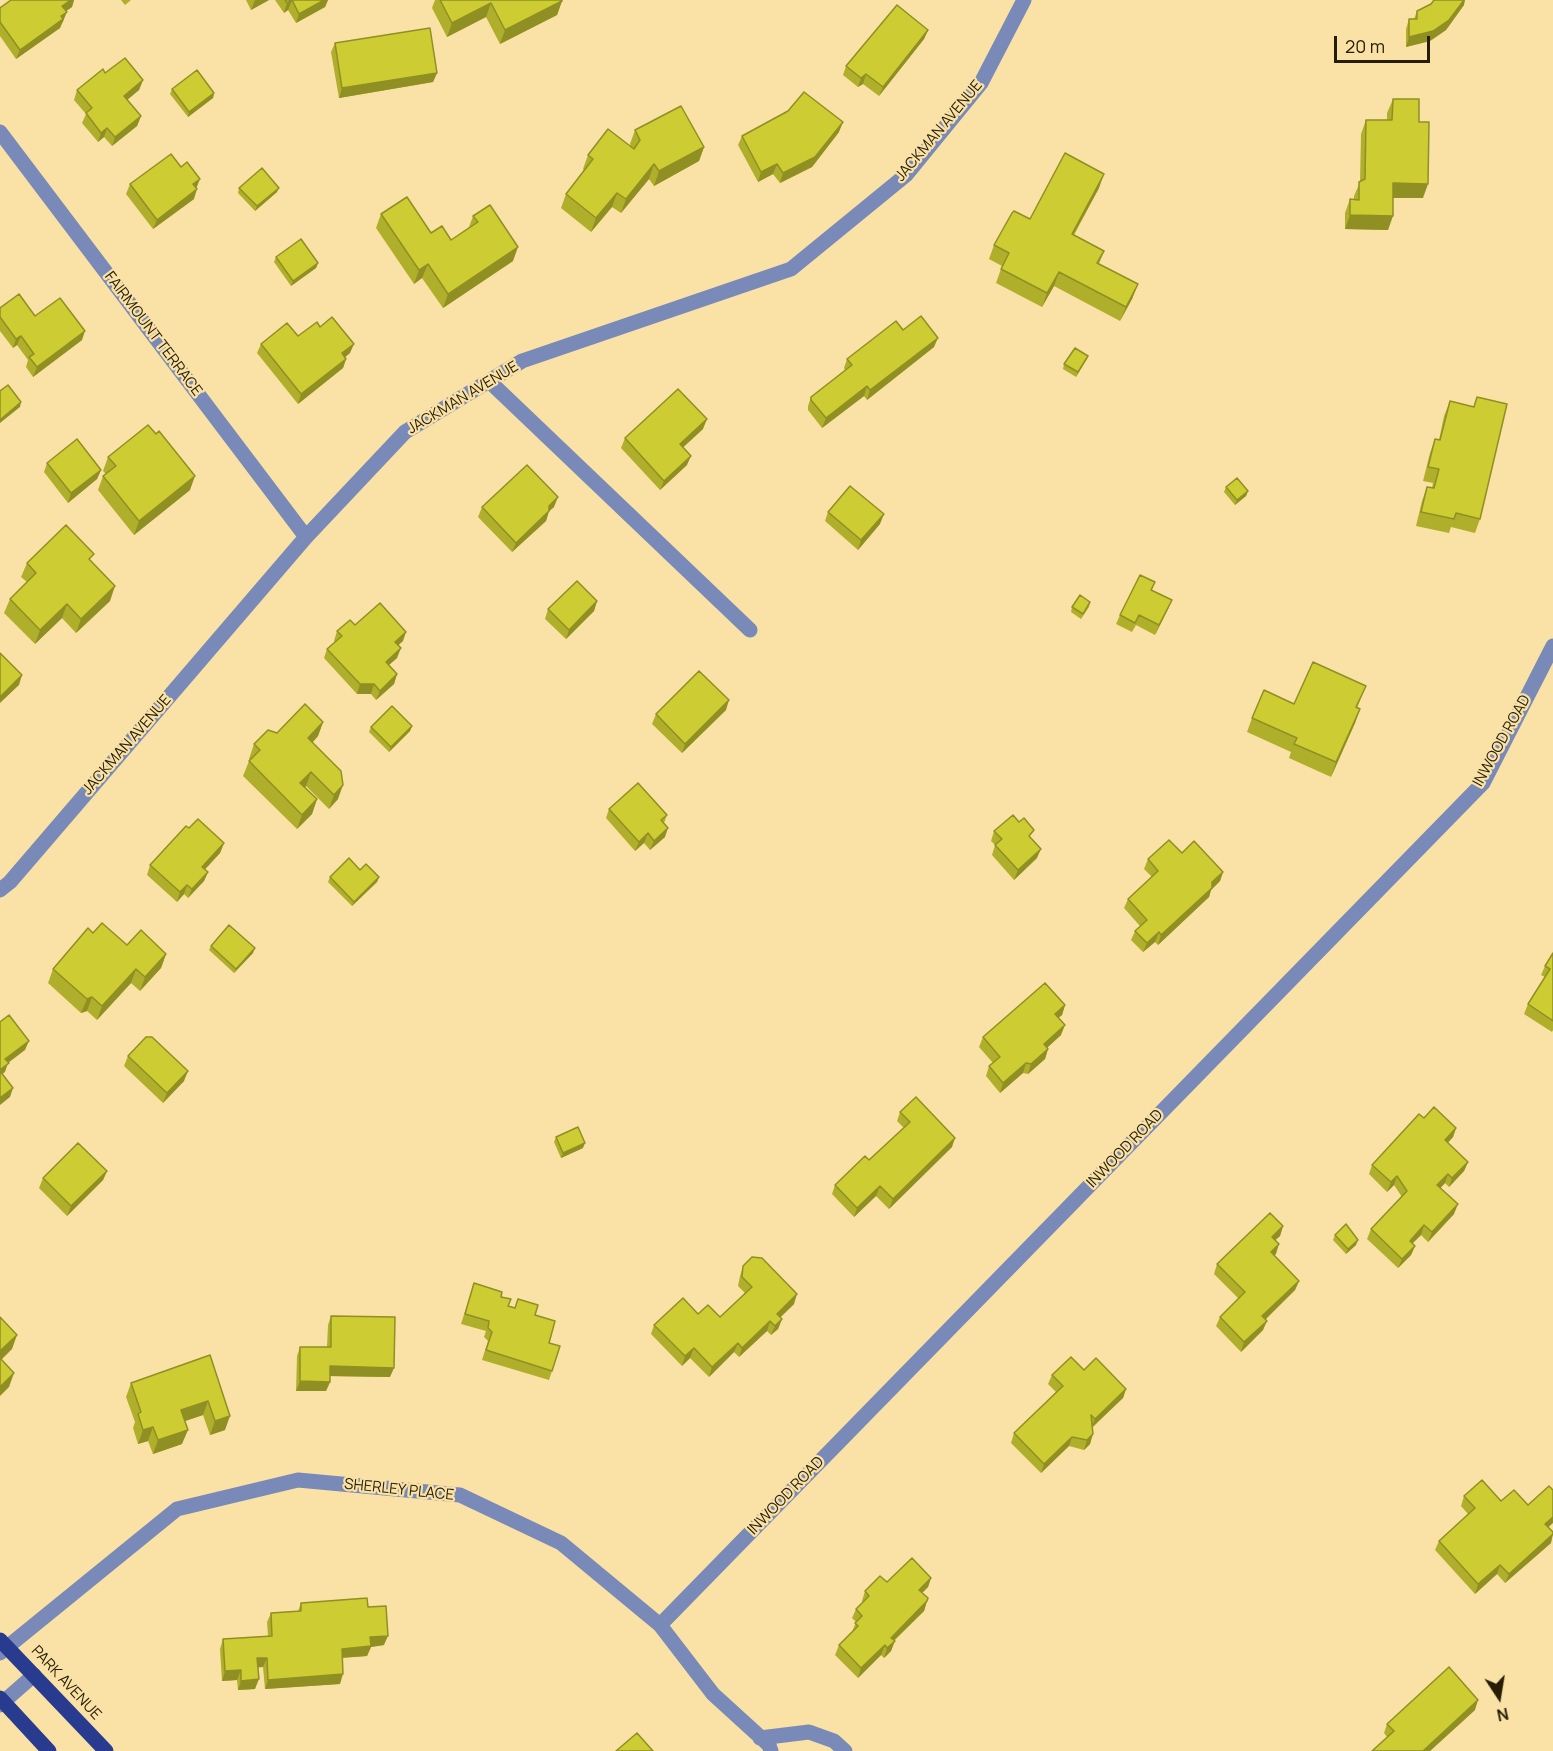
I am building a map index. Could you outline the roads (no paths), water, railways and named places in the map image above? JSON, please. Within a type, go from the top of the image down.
[{"type":"main road","name":"PARK AVENUE","points":[[2,1647],[34,1675],[106,1751]]},
{"type":"main road","points":[[1,1702],[49,1751]]},
{"type":"street","name":"JACKMAN AVENUE","points":[[3,881],[306,537],[405,432],[522,361],[791,269],[906,175],[981,84],[1024,0]]},
{"type":"street","name":"FAIRMOUNT TERRACE","points":[[0,132],[306,537]]},
{"type":"street","points":[[489,381],[750,630]]},
{"type":"street","name":"INWOOD ROAD","points":[[660,1625],[1483,783],[1553,646]]},
{"type":"street","name":"SHERLEY PLACE","points":[[2,1647],[177,1509],[298,1480],[459,1495],[561,1543],[660,1625],[713,1694],[771,1751]]},
{"type":"street","points":[[1,1702],[34,1675]]},
{"type":"street","points":[[760,1738],[809,1732],[834,1741],[845,1751]]}]
